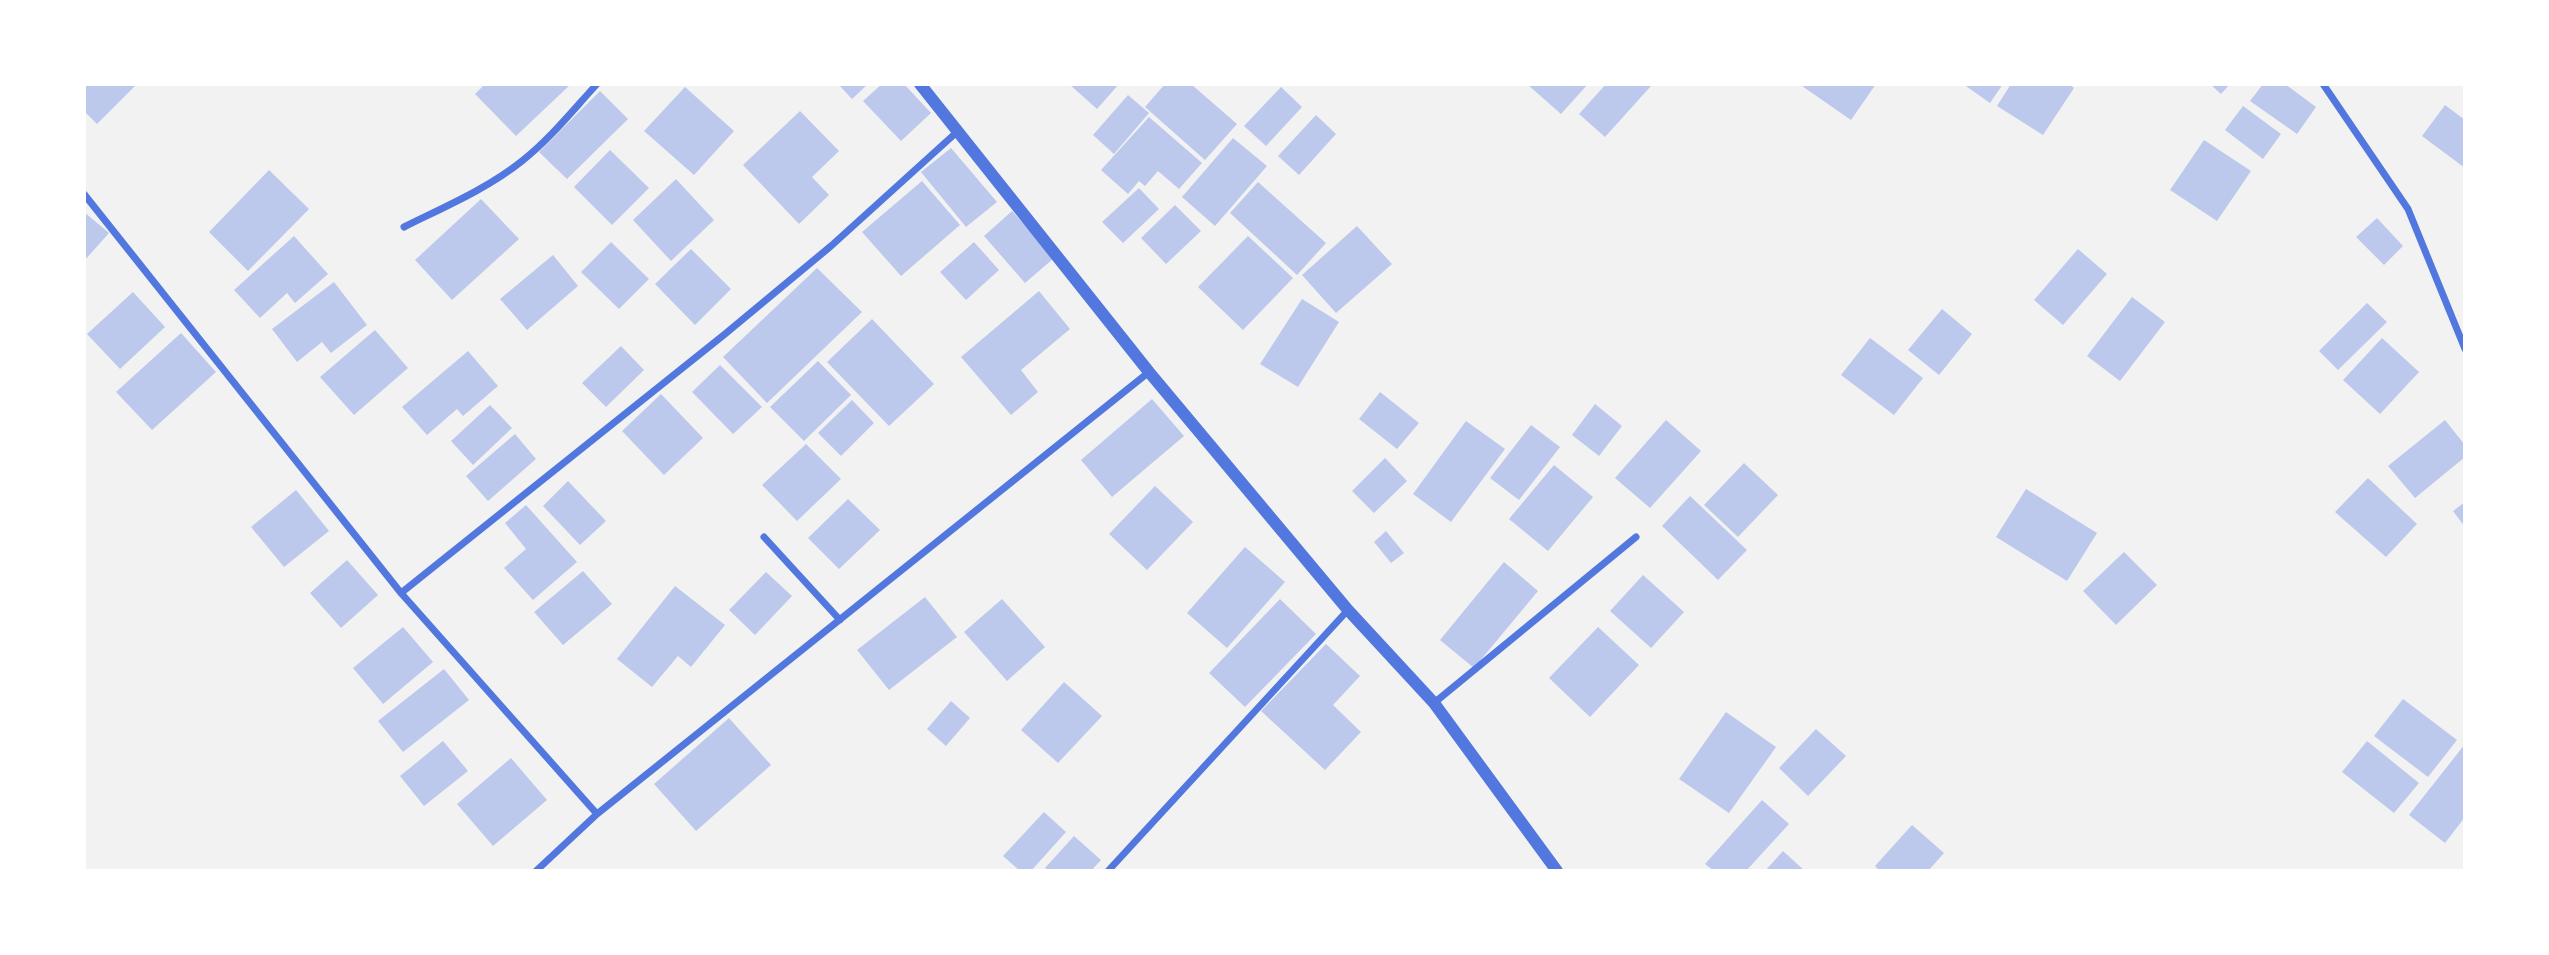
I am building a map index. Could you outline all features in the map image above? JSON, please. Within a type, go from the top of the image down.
[{"type":"street","points":[[404,227],[495,181],[522,161],[597,84]]},
{"type":"street","points":[[920,84],[1149,372],[1348,610],[1434,703],[1557,871]]},
{"type":"street","points":[[2323,84],[2409,209],[2465,349]]},
{"type":"street","points":[[401,593],[725,334],[831,246],[958,131]]},
{"type":"street","points":[[84,194],[401,593],[597,814]]},
{"type":"street","points":[[536,871],[597,814],[1149,372]]},
{"type":"street","points":[[764,537],[840,620]]},
{"type":"street","points":[[1434,703],[1636,537]]},
{"type":"street","points":[[1108,871],[1348,610]]},
{"type":"building","points":[[84,84],[137,84],[97,124],[84,111]]},
{"type":"building","points":[[485,84],[571,84],[516,136],[475,94]]},
{"type":"building","points":[[838,84],[868,84],[852,99]]},
{"type":"building","points":[[882,84],[904,84],[931,113],[901,141],[863,101]]},
{"type":"building","points":[[1069,84],[1119,84],[1097,109]]},
{"type":"building","points":[[1165,84],[1191,84],[1237,124],[1205,160],[1145,107]]},
{"type":"building","points":[[1527,84],[1588,84],[1561,114]]},
{"type":"building","points":[[1606,84],[1651,86],[1605,137],[1579,114]]},
{"type":"building","points":[[1876,84],[1851,120],[1802,86]]},
{"type":"building","points":[[1963,84],[2003,84],[1990,103]]},
{"type":"building","points":[[2011,84],[2068,84],[2074,88],[2043,135],[1997,106]]},
{"type":"building","points":[[2210,84],[2230,84],[2221,94]]},
{"type":"building","points":[[2263,84],[2285,84],[2316,107],[2297,134],[2250,101]]},
{"type":"building","points":[[685,87],[734,131],[694,175],[644,131]]},
{"type":"building","points":[[1281,87],[1302,107],[1266,146],[1244,126]]},
{"type":"building","points":[[600,91],[628,119],[567,179],[539,152]]},
{"type":"building","points":[[1128,95],[1149,113],[1114,154],[1093,135]]},
{"type":"building","points":[[2445,105],[2465,120],[2465,168],[2422,136]]},
{"type":"building","points":[[2243,106],[2281,134],[2263,159],[2225,130]]},
{"type":"building","points":[[800,111],[839,151],[812,177],[829,195],[799,224],[743,165]]},
{"type":"building","points":[[1316,115],[1336,134],[1299,175],[1278,156]]},
{"type":"building","points":[[1149,117],[1202,163],[1179,189],[1158,171],[1145,186],[1139,181],[1128,194],[1101,170]]},
{"type":"building","points":[[1233,138],[1267,166],[1215,226],[1182,197]]},
{"type":"building","points":[[2204,140],[2251,171],[2217,221],[2170,190]]},
{"type":"building","points":[[951,148],[997,202],[966,227],[921,172]]},
{"type":"building","points":[[610,150],[649,188],[612,225],[574,187]]},
{"type":"building","points":[[269,170],[309,209],[248,271],[209,232]]},
{"type":"building","points":[[676,179],[714,220],[671,261],[633,220]]},
{"type":"building","points":[[922,181],[960,225],[901,276],[862,232]]},
{"type":"building","points":[[1258,182],[1326,243],[1297,275],[1230,213]]},
{"type":"building","points":[[1139,188],[1159,209],[1123,243],[1102,222]]},
{"type":"building","points":[[481,199],[519,239],[452,300],[415,260]]},
{"type":"building","points":[[1175,205],[1201,231],[1166,264],[1141,238]]},
{"type":"building","points":[[1012,211],[1054,258],[1025,283],[984,236]]},
{"type":"building","points":[[84,212],[109,233],[84,261]]},
{"type":"building","points":[[2377,218],[2403,246],[2384,265],[2356,237]]},
{"type":"building","points":[[1357,226],[1392,264],[1336,313],[1302,275]]},
{"type":"building","points":[[294,236],[328,274],[295,303],[287,293],[260,318],[234,290]]},
{"type":"building","points":[[1248,236],[1293,278],[1243,330],[1198,287]]},
{"type":"building","points":[[611,242],[649,279],[619,309],[581,272]]},
{"type":"building","points":[[974,242],[999,270],[966,300],[940,272]]},
{"type":"building","points":[[691,249],[731,289],[695,325],[655,284]]},
{"type":"building","points":[[2078,249],[2107,274],[2063,325],[2034,300]]},
{"type":"building","points":[[553,255],[578,286],[527,330],[500,299]]},
{"type":"building","points":[[817,268],[862,312],[767,403],[723,357]]},
{"type":"building","points":[[334,282],[367,325],[331,353],[322,342],[297,362],[272,329]]},
{"type":"building","points":[[1039,291],[1070,329],[1021,370],[1038,392],[1011,415],[961,357]]},
{"type":"building","points":[[133,292],[165,327],[120,369],[87,334]]},
{"type":"building","points":[[2132,297],[2165,322],[2120,381],[2087,356]]},
{"type":"building","points":[[1302,299],[1339,322],[1298,387],[1260,364]]},
{"type":"building","points":[[2367,303],[2387,322],[2338,370],[2319,351]]},
{"type":"building","points":[[1942,309],[1972,334],[1939,375],[1908,350]]},
{"type":"building","points":[[872,319],[934,384],[889,426],[827,362]]},
{"type":"building","points":[[375,330],[408,368],[354,415],[320,377]]},
{"type":"building","points":[[181,333],[216,372],[152,430],[116,392]]},
{"type":"building","points":[[1870,338],[1923,378],[1894,415],[1841,375]]},
{"type":"building","points":[[2382,338],[2419,372],[2380,414],[2343,380]]},
{"type":"building","points":[[621,346],[644,370],[606,407],[582,383]]},
{"type":"building","points":[[468,351],[498,386],[463,416],[457,409],[427,435],[402,407]]},
{"type":"building","points":[[818,361],[851,395],[804,441],[770,407]]},
{"type":"building","points":[[720,365],[762,407],[733,434],[692,392]]},
{"type":"building","points":[[1380,392],[1419,423],[1397,449],[1359,419]]},
{"type":"building","points":[[661,394],[703,438],[664,475],[622,431]]},
{"type":"building","points":[[1152,399],[1184,436],[1112,497],[1081,460]]},
{"type":"building","points":[[852,400],[874,423],[841,456],[818,433]]},
{"type":"building","points":[[1595,404],[1622,426],[1599,456],[1572,435]]},
{"type":"building","points":[[490,405],[512,428],[473,465],[451,441]]},
{"type":"building","points":[[1666,420],[1701,451],[1650,508],[1615,478]]},
{"type":"building","points":[[2445,420],[2465,445],[2465,457],[2415,498],[2388,466]]},
{"type":"building","points":[[1466,421],[1505,449],[1451,522],[1413,494]]},
{"type":"building","points":[[1531,425],[1560,447],[1519,500],[1490,478]]},
{"type":"building","points":[[515,434],[536,459],[488,501],[466,476]]},
{"type":"building","points":[[806,444],[841,479],[797,521],[762,485]]},
{"type":"building","points":[[1385,458],[1407,481],[1374,513],[1352,491]]},
{"type":"building","points":[[1744,463],[1778,495],[1738,537],[1704,505]]},
{"type":"building","points":[[1554,465],[1593,497],[1548,551],[1509,519]]},
{"type":"building","points":[[2368,478],[2417,524],[2386,557],[2335,512]]},
{"type":"building","points":[[568,481],[606,521],[580,545],[543,506]]},
{"type":"building","points":[[1155,486],[1193,522],[1147,570],[1109,534]]},
{"type":"building","points":[[2026,489],[2097,533],[2067,581],[1996,537]]},
{"type":"building","points":[[296,490],[329,531],[284,567],[251,527]]},
{"type":"building","points":[[1690,496],[1747,550],[1718,580],[1662,526]]},
{"type":"building","points":[[848,499],[880,530],[839,569],[808,538]]},
{"type":"building","points":[[2465,502],[2465,527],[2453,511]]},
{"type":"building","points":[[526,505],[577,562],[533,600],[504,568],[526,549],[505,523]]},
{"type":"building","points":[[1386,531],[1404,553],[1391,563],[1374,542]]},
{"type":"building","points":[[1245,547],[1285,582],[1227,648],[1187,613]]},
{"type":"building","points":[[2124,552],[2157,585],[2116,625],[2083,591]]},
{"type":"building","points":[[347,560],[378,595],[341,628],[310,593]]},
{"type":"building","points":[[1504,562],[1538,591],[1474,668],[1440,640]]},
{"type":"building","points":[[583,571],[612,604],[563,645],[534,612]]},
{"type":"building","points":[[766,572],[792,596],[755,635],[729,610]]},
{"type":"building","points":[[1643,575],[1684,612],[1651,648],[1610,611]]},
{"type":"building","points":[[675,586],[725,625],[691,667],[678,656],[652,687],[617,659]]},
{"type":"building","points":[[925,597],[957,637],[889,690],[857,650]]},
{"type":"building","points":[[1002,599],[1045,647],[1007,681],[964,632]]},
{"type":"building","points":[[1280,599],[1316,634],[1245,707],[1209,673]]},
{"type":"building","points":[[403,627],[433,662],[383,704],[353,668]]},
{"type":"building","points":[[1598,627],[1639,665],[1590,717],[1549,678]]},
{"type":"building","points":[[1326,644],[1360,676],[1333,705],[1361,732],[1325,770],[1261,711]]},
{"type":"building","points":[[444,669],[469,700],[403,752],[378,721]]},
{"type":"building","points":[[1064,682],[1102,716],[1058,763],[1021,730]]},
{"type":"building","points":[[2403,699],[2457,740],[2428,777],[2374,736]]},
{"type":"building","points":[[951,701],[970,718],[946,746],[927,729]]},
{"type":"building","points":[[1726,712],[1776,747],[1729,813],[1679,779]]},
{"type":"building","points":[[729,718],[771,765],[696,831],[654,784]]},
{"type":"building","points":[[1816,729],[1846,756],[1808,796],[1779,768]]},
{"type":"building","points":[[443,741],[468,771],[424,806],[400,776]]},
{"type":"building","points":[[2367,741],[2419,783],[2394,813],[2342,772]]},
{"type":"building","points":[[2465,744],[2465,817],[2445,843],[2409,815]]},
{"type":"building","points":[[511,758],[547,800],[493,846],[457,804]]},
{"type":"building","points":[[1762,800],[1789,824],[1746,871],[1714,871],[1705,864]]},
{"type":"building","points":[[1044,812],[1066,832],[1031,871],[1020,871],[1003,856]]},
{"type":"building","points":[[1912,825],[1944,853],[1928,871],[1880,871],[1875,866]]},
{"type":"building","points":[[1074,836],[1101,860],[1091,871],[1049,871],[1045,868]]},
{"type":"building","points":[[1783,851],[1805,871],[1765,871]]}]
